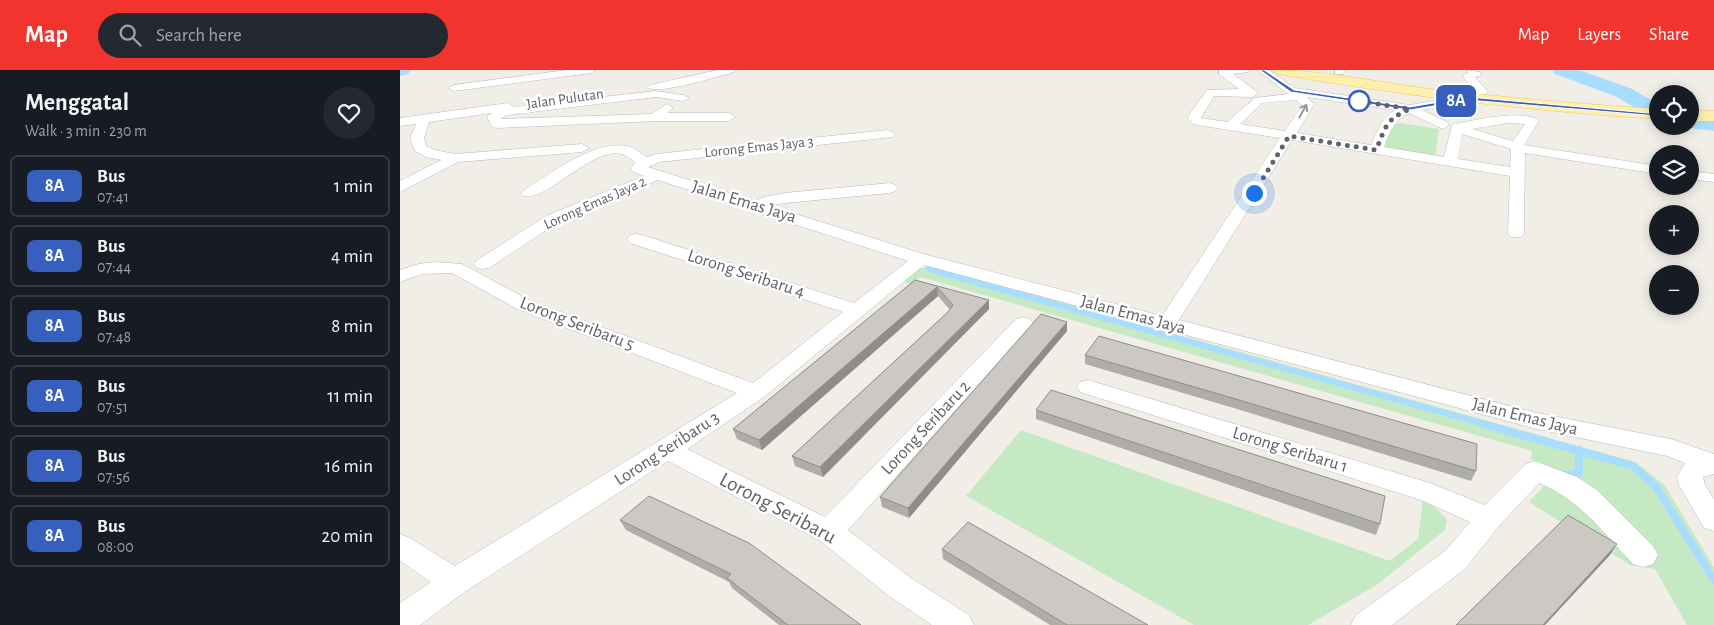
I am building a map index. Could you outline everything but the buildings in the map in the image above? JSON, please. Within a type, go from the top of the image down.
[{"type":"main road","points":[[1278,70],[1468,99],[1612,109],[1649,109]]},
{"type":"main road","points":[[1298,70],[1384,84],[1417,92]]},
{"type":"main road","points":[[1335,71],[1649,113]]},
{"type":"main road","points":[[1699,113],[1714,110]]},
{"type":"main road","points":[[1699,115],[1714,116]]},
{"type":"street","points":[[454,88],[591,70]]},
{"type":"street","name":"Jalan Pulutan","points":[[400,122],[679,83],[726,70]]},
{"type":"street","points":[[1244,70],[1223,72],[1255,96]]},
{"type":"street","points":[[1167,324],[1308,104],[1296,93],[1262,70]]},
{"type":"street","points":[[1455,73],[1470,73],[1482,92]]},
{"type":"street","points":[[679,83],[692,88]]},
{"type":"street","points":[[692,88],[506,112],[493,117],[496,124],[657,117],[729,117]]},
{"type":"street","points":[[657,117],[657,114],[692,92],[692,88]]},
{"type":"street","points":[[1518,173],[1197,121],[1192,116],[1211,92],[1255,96],[1296,93],[1410,109],[1450,126],[1517,147],[1649,169]]},
{"type":"street","points":[[1417,92],[1428,96],[1432,101],[1430,104]]},
{"type":"street","points":[[656,94],[683,98]]},
{"type":"street","points":[[1230,126],[1255,96]]},
{"type":"street","points":[[1376,150],[1392,117],[1410,109],[1430,104],[1468,99]]},
{"type":"street","points":[[1392,117],[1450,126],[1508,119],[1533,121],[1517,147],[1516,233]]},
{"type":"street","points":[[424,119],[417,138],[420,148],[431,154],[455,158],[582,148]]},
{"type":"street","points":[[1450,126],[1450,162]]},
{"type":"street","name":"Lorong Emas Jaya 3","points":[[648,170],[665,157],[888,134]]},
{"type":"street","name":"Jalan Emas Jaya","points":[[529,193],[584,159],[599,153],[626,150],[648,170],[921,258],[1537,421],[1628,441]]},
{"type":"street","points":[[400,187],[455,158]]},
{"type":"street","name":"Lorong Emas Jaya 2","points":[[483,264],[554,218],[648,170]]},
{"type":"street","points":[[1699,176],[1714,178]]},
{"type":"street","points":[[758,206],[770,200],[890,188]]},
{"type":"street","name":"Lorong Seribaru 4","points":[[636,239],[857,310]]},
{"type":"street","name":"Lorong Seribaru 3","points":[[400,621],[455,582],[667,450],[756,392],[921,258]]},
{"type":"street","name":"Lorong Seribaru 5","points":[[400,276],[419,269],[435,267],[456,268],[524,305],[756,392]]},
{"type":"street","name":"Lorong Seribaru 2","points":[[829,532],[1023,323]]},
{"type":"street","name":"Lorong Seribaru 1","points":[[1088,387],[1430,493],[1489,518]]},
{"type":"street","points":[[1628,441],[1671,448],[1714,465]]},
{"type":"street","points":[[1628,441],[1655,451],[1700,494]]},
{"type":"street","name":"Lorong Seribaru","points":[[667,450],[829,532],[900,587],[958,625]]},
{"type":"street","points":[[1714,465],[1697,467],[1691,471],[1700,494],[1714,520]]},
{"type":"street","points":[[1367,625],[1455,560],[1489,518],[1535,471],[1568,484],[1587,498],[1643,555]]},
{"type":"street","points":[[400,546],[455,582]]},
{"type":"green space","points":[[1400,123],[1439,129],[1435,159],[1385,147],[1393,124]]},
{"type":"green space","points":[[932,266],[1632,461],[1665,486],[1714,567],[1714,625],[1687,625],[1655,569],[1630,565],[1529,502],[1559,470],[1531,459],[1532,451],[920,277],[910,284],[902,281],[916,269]]},
{"type":"green space","points":[[1021,430],[1390,561],[1418,539],[1423,500],[1437,509],[1447,520],[1445,530],[1378,584],[1308,625],[1194,625],[966,496]]},
{"type":"waterway","points":[[1561,70],[1600,83],[1635,98],[1649,107]]},
{"type":"waterway","points":[[1699,123],[1714,125]]},
{"type":"waterway","points":[[928,269],[944,273]]},
{"type":"waterway","points":[[939,272],[1488,425]]},
{"type":"waterway","points":[[1483,424],[1579,451]]},
{"type":"waterway","points":[[1562,475],[1579,473],[1579,451]]},
{"type":"waterway","points":[[1579,451],[1633,466],[1656,487],[1714,580]]},
{"type":"bus line","name":"8A","points":[[1262,70],[1293,91],[1410,109],[1430,104],[1442,104],[1468,99],[1649,114]]},
{"type":"route","points":[[1254,193],[1289,136],[1376,150],[1393,116],[1410,109],[1359,101]]}]
